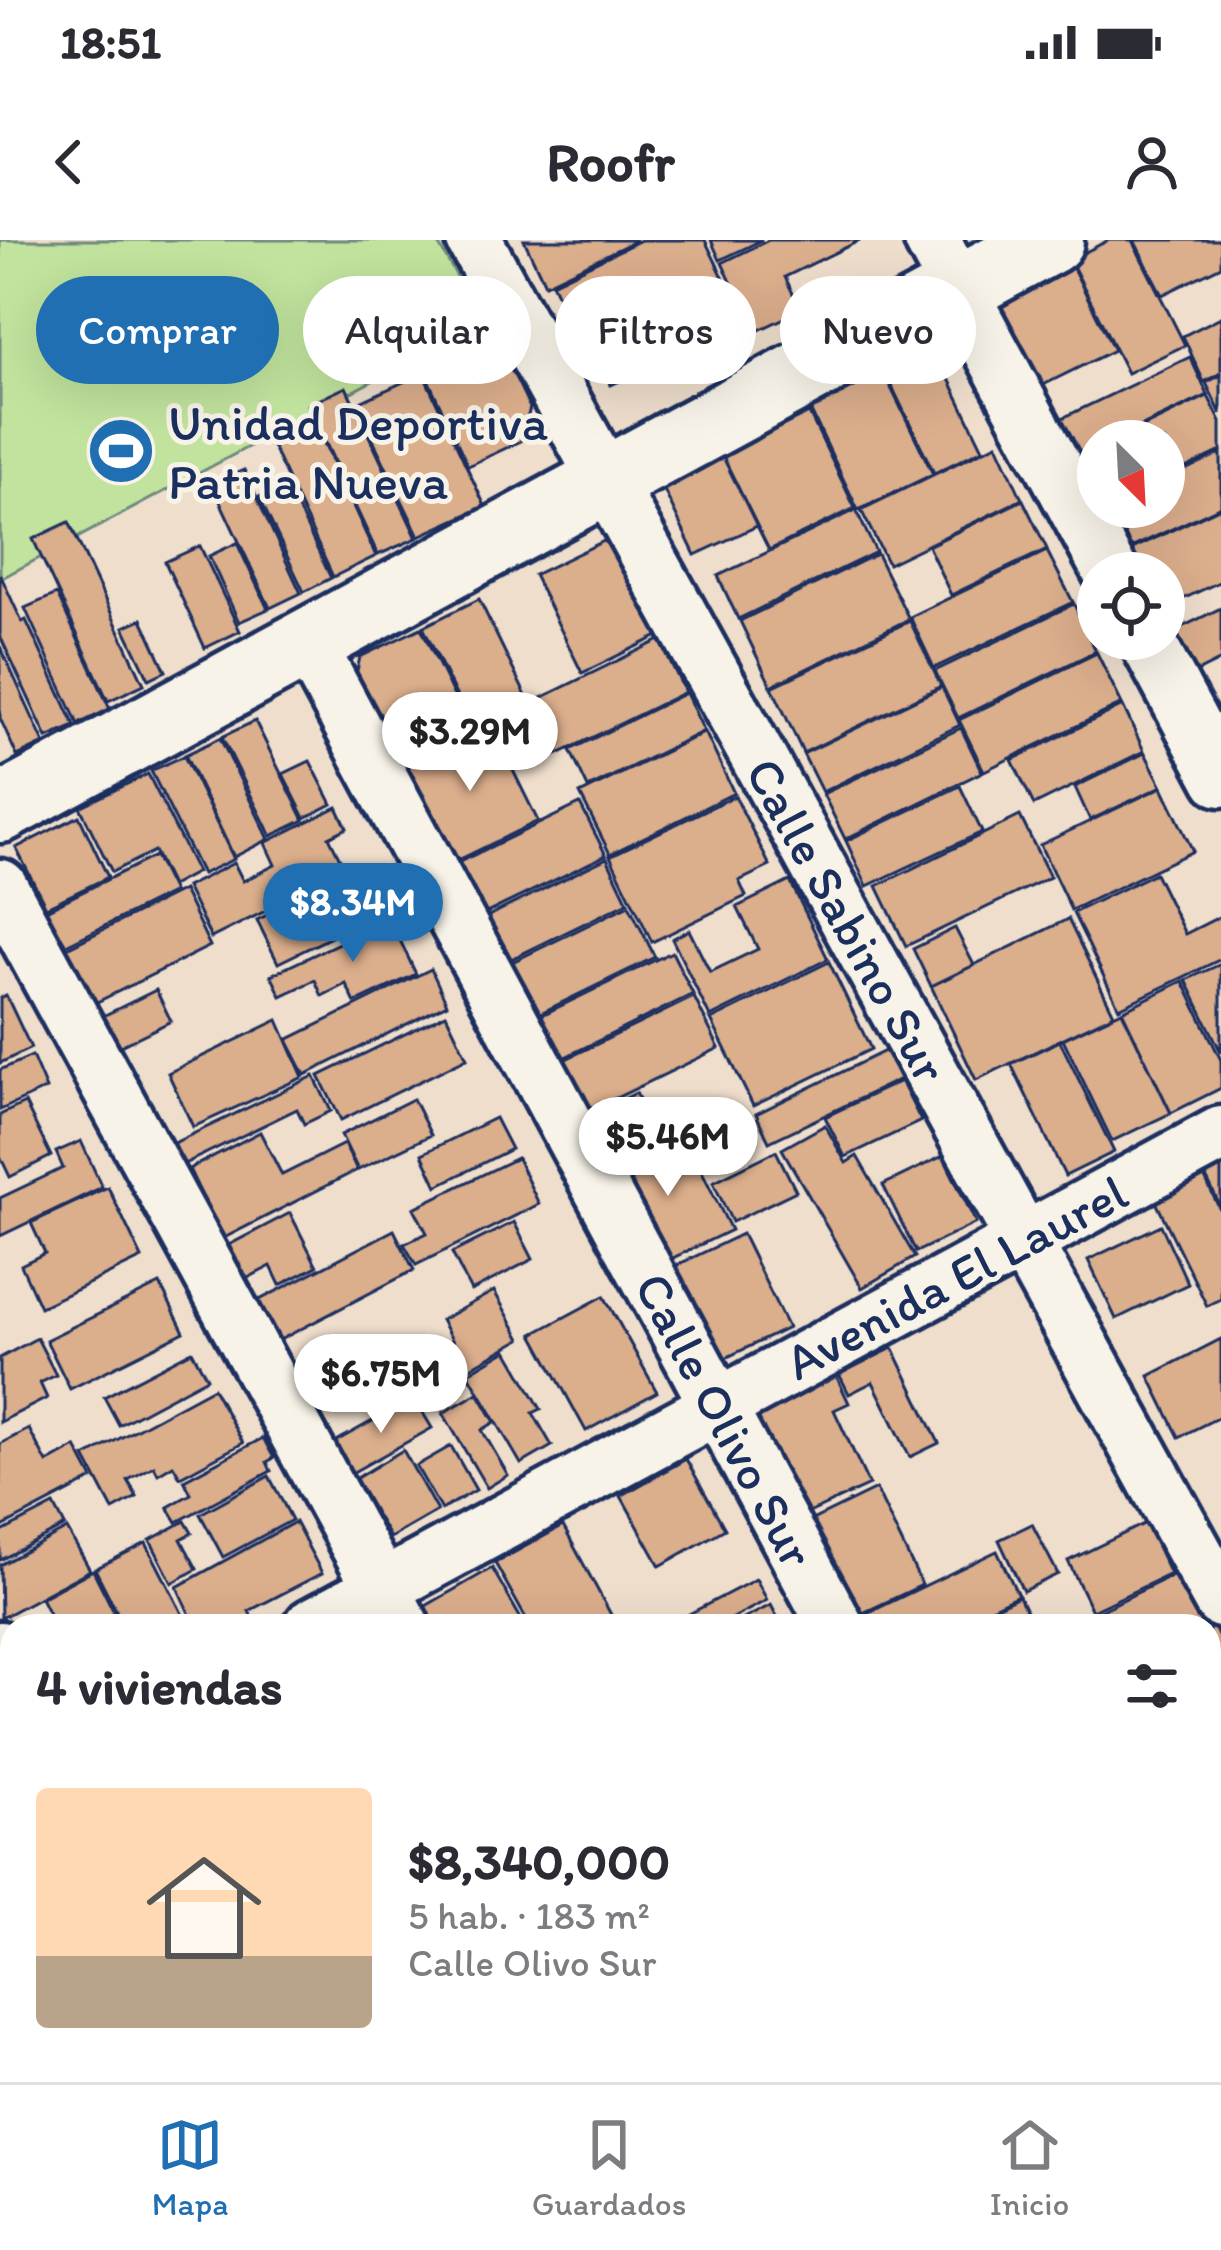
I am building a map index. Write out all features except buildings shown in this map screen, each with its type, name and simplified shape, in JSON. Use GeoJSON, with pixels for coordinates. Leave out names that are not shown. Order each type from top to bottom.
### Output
{"type":"FeatureCollection","features":[{"type":"Feature","properties":{"kind":"street","name":"Calle Sabino Sur"},"geometry":{"type":"LineString","coordinates":[[474,240],[1221,1600]]}},
{"type":"Feature","properties":{"kind":"street"},"geometry":{"type":"LineString","coordinates":[[0,809],[606,481],[946,265],[1050,240]]}},
{"type":"Feature","properties":{"kind":"street"},"geometry":{"type":"LineString","coordinates":[[946,265],[1100,552]]}},
{"type":"Feature","properties":{"kind":"street","name":"Calle Olivo Sur"},"geometry":{"type":"LineString","coordinates":[[307,643],[830,1614]]}},
{"type":"Feature","properties":{"kind":"street"},"geometry":{"type":"LineString","coordinates":[[1157,660],[1221,778]]}},
{"type":"Feature","properties":{"kind":"street"},"geometry":{"type":"LineString","coordinates":[[0,887],[392,1607]]}},
{"type":"Feature","properties":{"kind":"street","name":"Avenida El Laurel"},"geometry":{"type":"LineString","coordinates":[[363,1614],[392,1607],[718,1406],[1221,1134]]}},
{"type":"Feature","properties":{"kind":"green space"},"geometry":{"type":"Polygon","coordinates":[[[0,240],[436,240],[457,276],[303,276],[303,384],[366,384],[0,579],[0,240]]]}},
{"type":"Feature","properties":{"kind":"place","name":"Unidad Deportiva Patria Nueva"},"geometry":{"type":"Point","coordinates":[121,451]}}]}
